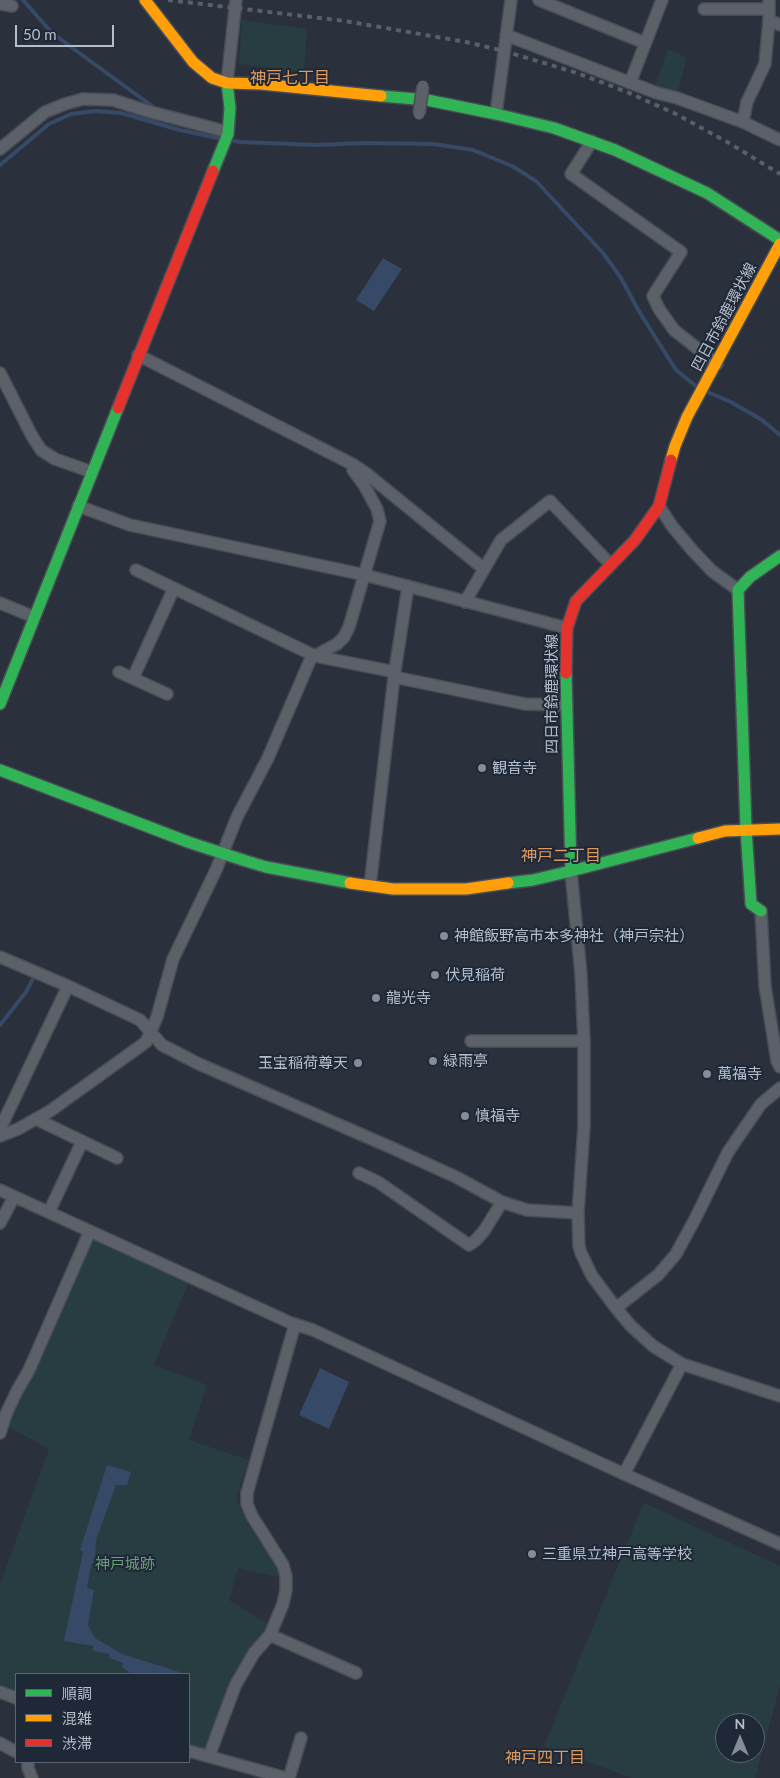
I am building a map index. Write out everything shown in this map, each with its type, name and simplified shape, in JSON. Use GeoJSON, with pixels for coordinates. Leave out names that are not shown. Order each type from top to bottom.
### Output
{"type":"FeatureCollection","features":[{"type":"Feature","properties":{"kind":"street"},"geometry":{"type":"LineString","coordinates":[[145,0],[194,62],[212,78],[227,83],[261,84],[427,100],[554,128],[592,141],[658,169],[707,193],[780,240]]}},
{"type":"Feature","properties":{"kind":"street"},"geometry":{"type":"LineString","coordinates":[[0,704],[228,133],[230,108],[227,83],[236,0]]}},
{"type":"Feature","properties":{"kind":"street"},"geometry":{"type":"LineString","coordinates":[[496,114],[511,0]]}},
{"type":"Feature","properties":{"kind":"street"},"geometry":{"type":"LineString","coordinates":[[539,0],[645,43]]}},
{"type":"Feature","properties":{"kind":"street"},"geometry":{"type":"LineString","coordinates":[[630,83],[662,0]]}},
{"type":"Feature","properties":{"kind":"street"},"geometry":{"type":"LineString","coordinates":[[0,4],[12,6]]}},
{"type":"Feature","properties":{"kind":"street"},"geometry":{"type":"LineString","coordinates":[[704,9],[769,10]]}},
{"type":"Feature","properties":{"kind":"street"},"geometry":{"type":"LineString","coordinates":[[769,10],[780,25]]}},
{"type":"Feature","properties":{"kind":"street"},"geometry":{"type":"LineString","coordinates":[[743,122],[747,102],[765,64],[769,10]]}},
{"type":"Feature","properties":{"kind":"street"},"geometry":{"type":"LineString","coordinates":[[506,35],[657,93],[677,98],[743,122],[780,140]]}},
{"type":"Feature","properties":{"kind":"street"},"geometry":{"type":"LineString","coordinates":[[419,114],[423,86]]}},
{"type":"Feature","properties":{"kind":"street"},"geometry":{"type":"LineString","coordinates":[[0,149],[45,112],[83,99],[113,100],[228,133]]}},
{"type":"Feature","properties":{"kind":"street"},"geometry":{"type":"LineString","coordinates":[[592,141],[571,174],[681,252],[653,296],[659,309],[674,330],[714,369]]}},
{"type":"Feature","properties":{"kind":"street","name":"四日市鈴鹿環状線"},"geometry":{"type":"LineString","coordinates":[[571,871],[566,628],[576,601],[634,540],[659,506],[666,474],[687,417],[780,244]]}},
{"type":"Feature","properties":{"kind":"street"},"geometry":{"type":"LineString","coordinates":[[138,355],[354,465],[484,569]]}},
{"type":"Feature","properties":{"kind":"street"},"geometry":{"type":"LineString","coordinates":[[0,374],[41,450],[47,456],[92,472]]}},
{"type":"Feature","properties":{"kind":"street"},"geometry":{"type":"LineString","coordinates":[[0,1136],[18,1129],[50,1111],[146,1042],[158,1017],[172,959],[223,853],[237,817],[268,758],[311,658],[337,644],[344,637],[349,627],[380,522],[377,508],[353,470],[354,465]]}},
{"type":"Feature","properties":{"kind":"street"},"geometry":{"type":"LineString","coordinates":[[465,602],[501,540],[550,501],[610,564]]}},
{"type":"Feature","properties":{"kind":"street"},"geometry":{"type":"LineString","coordinates":[[78,506],[130,525],[408,586],[566,628]]}},
{"type":"Feature","properties":{"kind":"street"},"geometry":{"type":"LineString","coordinates":[[659,506],[672,526],[692,550],[712,571],[738,590]]}},
{"type":"Feature","properties":{"kind":"street"},"geometry":{"type":"LineString","coordinates":[[780,556],[750,577],[738,590],[746,830],[751,904],[761,911],[765,986],[774,1008],[777,1061],[780,1067]]}},
{"type":"Feature","properties":{"kind":"street"},"geometry":{"type":"LineString","coordinates":[[136,570],[314,656],[525,704],[567,705]]}},
{"type":"Feature","properties":{"kind":"street"},"geometry":{"type":"LineString","coordinates":[[370,886],[394,674],[408,586]]}},
{"type":"Feature","properties":{"kind":"street"},"geometry":{"type":"LineString","coordinates":[[133,678],[174,588]]}},
{"type":"Feature","properties":{"kind":"street"},"geometry":{"type":"LineString","coordinates":[[0,603],[34,617]]}},
{"type":"Feature","properties":{"kind":"street"},"geometry":{"type":"LineString","coordinates":[[119,672],[167,694]]}},
{"type":"Feature","properties":{"kind":"street"},"geometry":{"type":"LineString","coordinates":[[0,770],[188,842],[266,867],[393,889],[466,888],[525,881],[725,831],[780,829]]}},
{"type":"Feature","properties":{"kind":"street"},"geometry":{"type":"LineString","coordinates":[[571,871],[581,976],[584,1041],[584,1126],[578,1214],[579,1246],[581,1252],[592,1276],[616,1308],[630,1325],[653,1346],[682,1364],[780,1396]]}},
{"type":"Feature","properties":{"kind":"street"},"geometry":{"type":"LineString","coordinates":[[0,957],[140,1020],[162,1045],[199,1064],[390,1147],[502,1202],[528,1210],[578,1214]]}},
{"type":"Feature","properties":{"kind":"street"},"geometry":{"type":"LineString","coordinates":[[0,1129],[68,986]]}},
{"type":"Feature","properties":{"kind":"street"},"geometry":{"type":"LineString","coordinates":[[471,1041],[584,1041]]}},
{"type":"Feature","properties":{"kind":"street"},"geometry":{"type":"LineString","coordinates":[[616,1308],[658,1275],[676,1254],[728,1152],[761,1104],[780,1088]]}},
{"type":"Feature","properties":{"kind":"street"},"geometry":{"type":"LineString","coordinates":[[36,1119],[117,1158]]}},
{"type":"Feature","properties":{"kind":"street"},"geometry":{"type":"LineString","coordinates":[[50,1212],[82,1142]]}},
{"type":"Feature","properties":{"kind":"street"},"geometry":{"type":"LineString","coordinates":[[359,1173],[378,1182],[469,1245],[484,1232],[502,1202]]}},
{"type":"Feature","properties":{"kind":"street"},"geometry":{"type":"LineString","coordinates":[[0,1190],[295,1324],[313,1330],[780,1544]]}},
{"type":"Feature","properties":{"kind":"street"},"geometry":{"type":"LineString","coordinates":[[0,1223],[14,1196]]}},
{"type":"Feature","properties":{"kind":"street"},"geometry":{"type":"LineString","coordinates":[[0,1433],[6,1414],[29,1370],[90,1231]]}},
{"type":"Feature","properties":{"kind":"street"},"geometry":{"type":"LineString","coordinates":[[209,1756],[235,1686],[254,1652],[270,1635],[283,1604],[286,1590],[286,1576],[283,1564],[252,1516],[247,1504],[247,1493],[295,1324]]}},
{"type":"Feature","properties":{"kind":"street"},"geometry":{"type":"LineString","coordinates":[[624,1474],[682,1364]]}},
{"type":"Feature","properties":{"kind":"street"},"geometry":{"type":"LineString","coordinates":[[270,1635],[356,1673]]}},
{"type":"Feature","properties":{"kind":"street"},"geometry":{"type":"LineString","coordinates":[[0,1692],[15,1698]]}},
{"type":"Feature","properties":{"kind":"street"},"geometry":{"type":"LineString","coordinates":[[190,1751],[287,1778],[301,1738]]}},
{"type":"Feature","properties":{"kind":"street"},"geometry":{"type":"LineString","coordinates":[[0,1743],[15,1751]]}},
{"type":"Feature","properties":{"kind":"green space"},"geometry":{"type":"Polygon","coordinates":[[[242,20],[307,29],[304,72],[239,64],[242,20]]]}},
{"type":"Feature","properties":{"kind":"green space"},"geometry":{"type":"Polygon","coordinates":[[[668,49],[687,58],[677,94],[654,89],[668,49]]]}},
{"type":"Feature","properties":{"kind":"green space","name":"神戸城跡"},"geometry":{"type":"Polygon","coordinates":[[[97,1239],[189,1281],[154,1365],[207,1385],[189,1440],[248,1460],[236,1499],[250,1527],[275,1564],[279,1577],[238,1568],[229,1600],[269,1625],[262,1640],[241,1662],[207,1747],[201,1751],[190,1748],[190,1673],[15,1673],[15,1694],[0,1688],[0,1584],[49,1449],[6,1425],[88,1243],[97,1239]]]}},
{"type":"Feature","properties":{"kind":"green space"},"geometry":{"type":"Polygon","coordinates":[[[644,1503],[780,1566],[780,1686],[765,1741],[765,1713],[715,1713],[715,1763],[759,1763],[755,1778],[632,1778],[544,1746],[644,1503]]]}},
{"type":"Feature","properties":{"kind":"water"},"geometry":{"type":"Polygon","coordinates":[[[383,258],[402,269],[374,311],[356,300],[383,258]]]}},
{"type":"Feature","properties":{"kind":"water"},"geometry":{"type":"Polygon","coordinates":[[[320,1368],[349,1382],[329,1429],[299,1415],[320,1368]]]}},
{"type":"Feature","properties":{"kind":"water"},"geometry":{"type":"Polygon","coordinates":[[[107,1465],[131,1472],[127,1485],[116,1485],[96,1540],[95,1559],[91,1566],[87,1588],[94,1590],[88,1625],[95,1638],[122,1654],[183,1673],[130,1673],[122,1667],[123,1663],[109,1658],[109,1654],[93,1651],[93,1646],[64,1641],[83,1552],[80,1550],[107,1465]]]}},
{"type":"Feature","properties":{"kind":"waterway"},"geometry":{"type":"LineString","coordinates":[[23,0],[52,33],[156,109]]}},
{"type":"Feature","properties":{"kind":"waterway"},"geometry":{"type":"LineString","coordinates":[[0,165],[49,124],[71,114],[95,111],[121,113],[180,130],[222,139]]}},
{"type":"Feature","properties":{"kind":"waterway"},"geometry":{"type":"LineString","coordinates":[[229,140],[315,145],[365,143],[434,144],[473,150],[512,166],[536,181],[603,253],[621,278],[640,313],[676,370],[697,387]]}},
{"type":"Feature","properties":{"kind":"waterway"},"geometry":{"type":"LineString","coordinates":[[705,391],[731,402],[762,420],[780,435]]}},
{"type":"Feature","properties":{"kind":"waterway"},"geometry":{"type":"LineString","coordinates":[[0,1025],[26,992],[34,977]]}},
{"type":"Feature","properties":{"kind":"railway"},"geometry":{"type":"LineString","coordinates":[[168,0],[345,21],[466,42],[504,51],[577,73],[627,92],[676,114],[780,174]]}},
{"type":"Feature","properties":{"kind":"traffic: fast"},"geometry":{"type":"LineString","coordinates":[[213,171],[228,134],[230,108],[227,83]]}},
{"type":"Feature","properties":{"kind":"traffic: fast"},"geometry":{"type":"LineString","coordinates":[[381,96],[427,100],[496,114],[554,128],[615,150],[707,193],[780,240]]}},
{"type":"Feature","properties":{"kind":"traffic: fast"},"geometry":{"type":"LineString","coordinates":[[0,704],[118,408]]}},
{"type":"Feature","properties":{"kind":"traffic: fast"},"geometry":{"type":"LineString","coordinates":[[761,911],[751,904],[746,829],[738,590],[750,577],[780,556]]}},
{"type":"Feature","properties":{"kind":"traffic: fast"},"geometry":{"type":"LineString","coordinates":[[566,673],[571,871],[698,838]]}},
{"type":"Feature","properties":{"kind":"traffic: fast"},"geometry":{"type":"LineString","coordinates":[[0,770],[188,842],[246,861],[266,867],[350,883]]}},
{"type":"Feature","properties":{"kind":"traffic: fast"},"geometry":{"type":"LineString","coordinates":[[508,883],[533,880],[571,871]]}},
{"type":"Feature","properties":{"kind":"traffic: slow"},"geometry":{"type":"LineString","coordinates":[[145,0],[193,62],[212,78],[227,83],[261,84],[381,96]]}},
{"type":"Feature","properties":{"kind":"traffic: slow"},"geometry":{"type":"LineString","coordinates":[[671,460],[687,417],[780,244]]}},
{"type":"Feature","properties":{"kind":"traffic: slow"},"geometry":{"type":"LineString","coordinates":[[698,838],[725,831],[780,829]]}},
{"type":"Feature","properties":{"kind":"traffic: slow"},"geometry":{"type":"LineString","coordinates":[[350,883],[393,889],[466,889],[508,883]]}},
{"type":"Feature","properties":{"kind":"traffic: jam"},"geometry":{"type":"LineString","coordinates":[[118,408],[213,171]]}},
{"type":"Feature","properties":{"kind":"traffic: jam"},"geometry":{"type":"LineString","coordinates":[[566,673],[567,628],[576,601],[635,540],[659,506],[671,460]]}},
{"type":"Feature","properties":{"kind":"place","name":"観音寺"},"geometry":{"type":"Point","coordinates":[482,768]}},
{"type":"Feature","properties":{"kind":"place","name":"神館飯野高市本多神社（神戸宗社）"},"geometry":{"type":"Point","coordinates":[444,936]}},
{"type":"Feature","properties":{"kind":"place","name":"伏見稲荷"},"geometry":{"type":"Point","coordinates":[435,975]}},
{"type":"Feature","properties":{"kind":"place","name":"龍光寺"},"geometry":{"type":"Point","coordinates":[376,998]}},
{"type":"Feature","properties":{"kind":"place","name":"緑雨亭"},"geometry":{"type":"Point","coordinates":[433,1061]}},
{"type":"Feature","properties":{"kind":"place","name":"玉宝稲荷尊天"},"geometry":{"type":"Point","coordinates":[358,1063]}},
{"type":"Feature","properties":{"kind":"place","name":"萬福寺"},"geometry":{"type":"Point","coordinates":[707,1074]}},
{"type":"Feature","properties":{"kind":"place","name":"慎福寺"},"geometry":{"type":"Point","coordinates":[465,1116]}},
{"type":"Feature","properties":{"kind":"place","name":"三重県立神戸高等学校"},"geometry":{"type":"Point","coordinates":[532,1554]}},
{"type":"Feature","properties":{"kind":"district","name":"神戸七丁目"},"geometry":{"type":"Point","coordinates":[290,78]}},
{"type":"Feature","properties":{"kind":"district","name":"神戸二丁目"},"geometry":{"type":"Point","coordinates":[561,856]}},
{"type":"Feature","properties":{"kind":"district","name":"神戸四丁目"},"geometry":{"type":"Point","coordinates":[545,1758]}}]}
